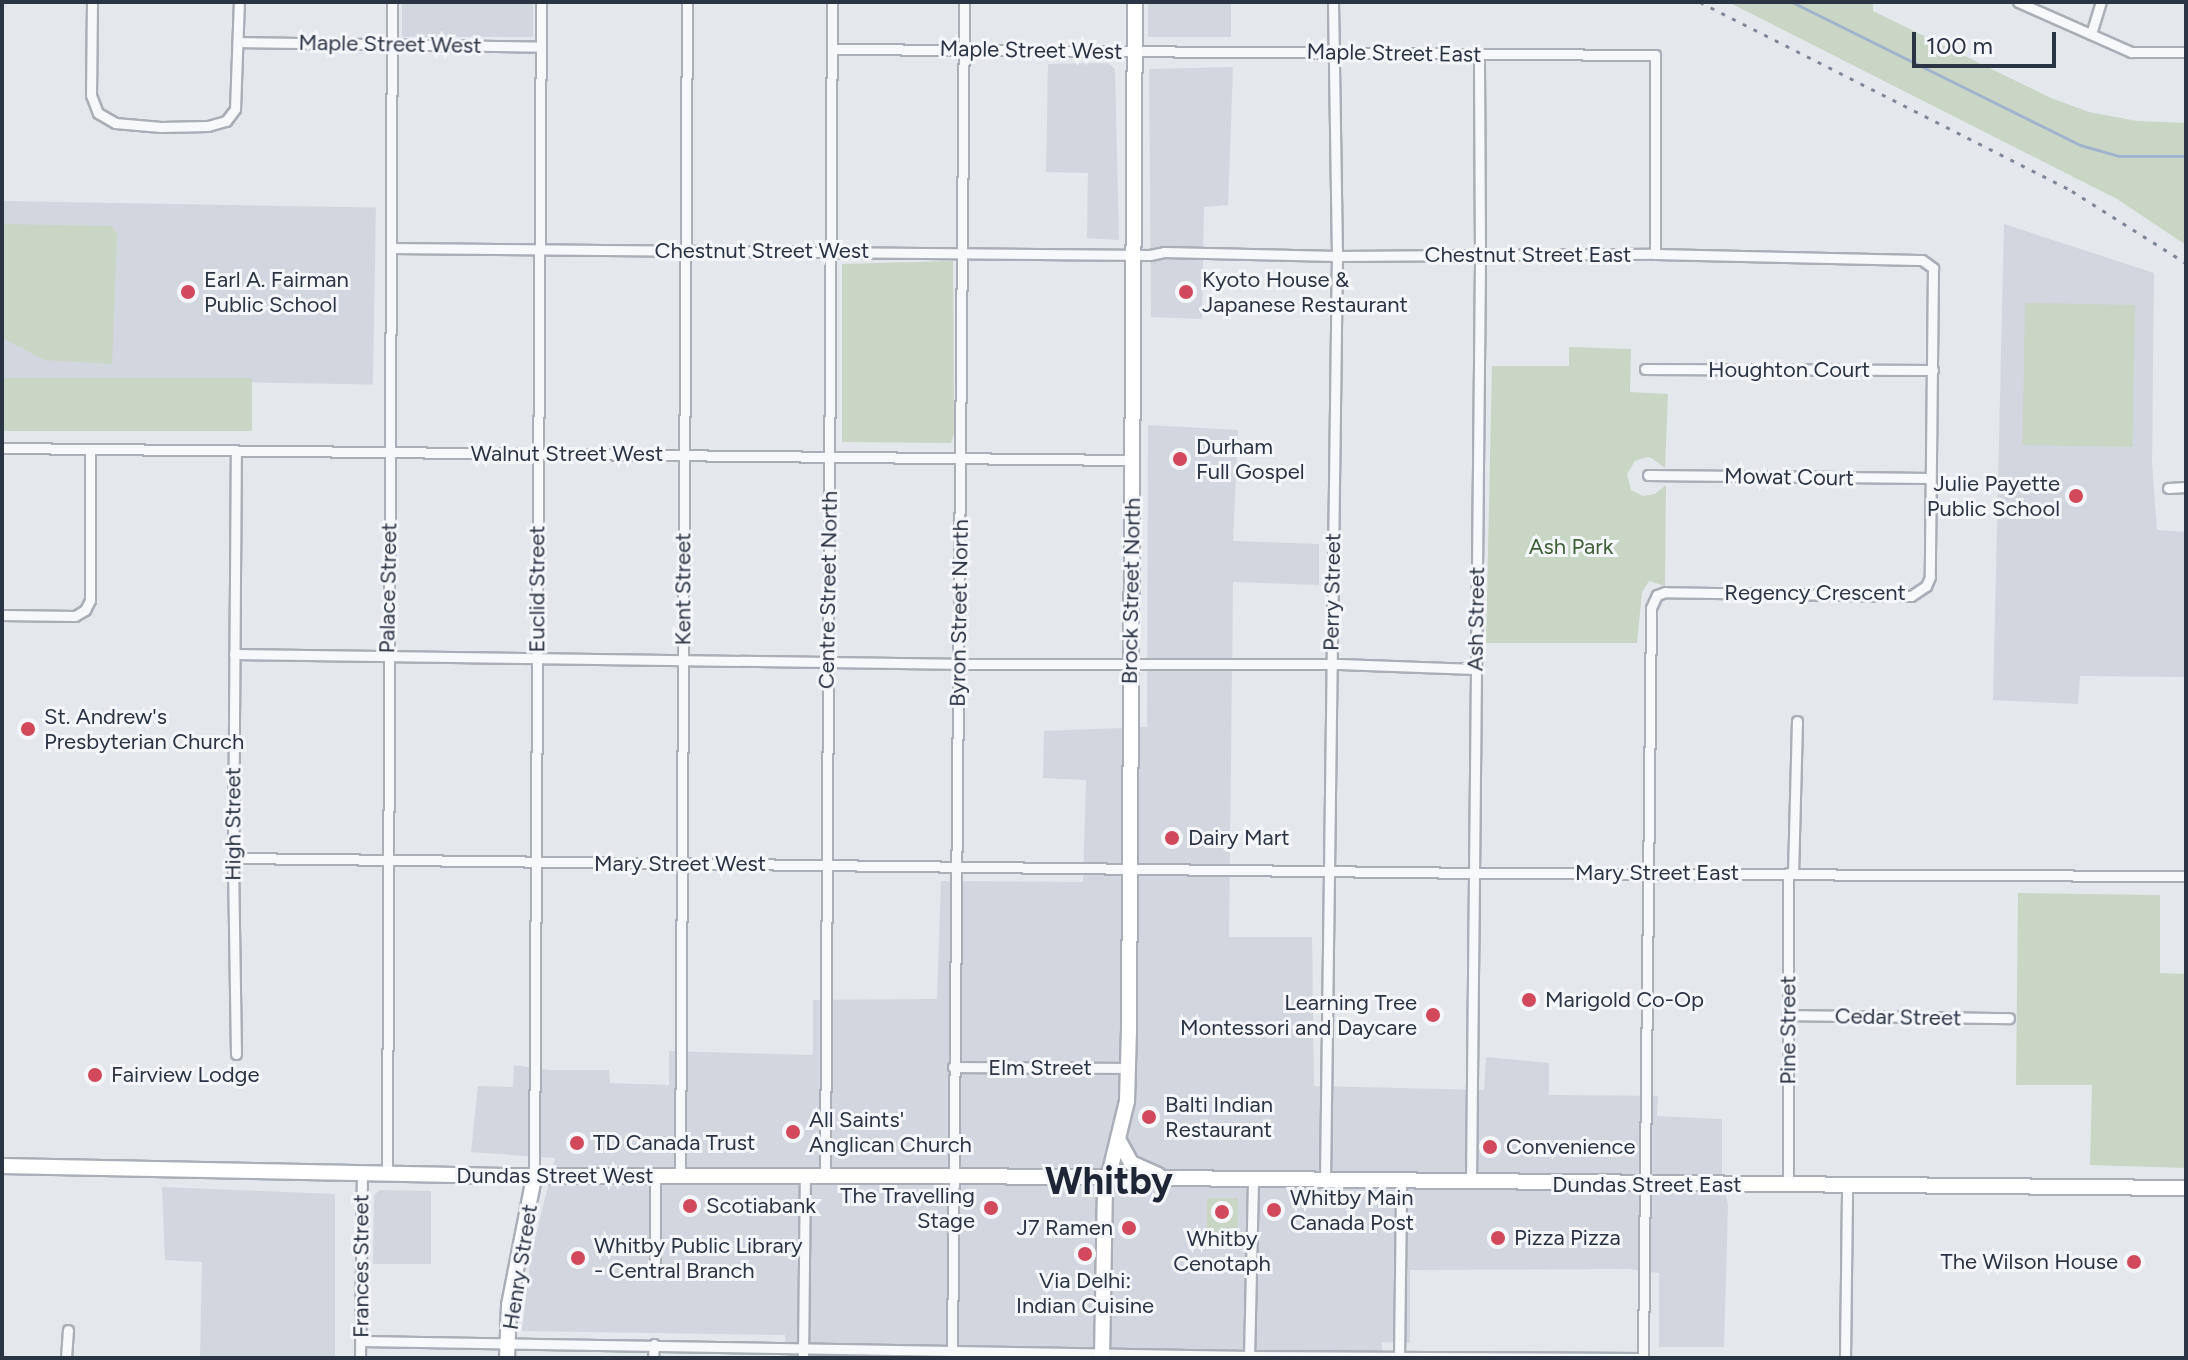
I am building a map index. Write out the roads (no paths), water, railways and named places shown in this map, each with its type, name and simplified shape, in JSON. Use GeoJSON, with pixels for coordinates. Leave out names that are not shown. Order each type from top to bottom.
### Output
{"type":"FeatureCollection","features":[{"type":"Feature","properties":{"kind":"main road","name":"Brock Street North"},"geometry":{"type":"LineString","coordinates":[[1102,1355],[1107,1178],[1127,1101],[1135,2]]}},
{"type":"Feature","properties":{"kind":"main road"},"geometry":{"type":"LineString","coordinates":[[1119,1141],[1131,1163],[1170,1179]]}},
{"type":"Feature","properties":{"kind":"main road","name":"Dundas Street West"},"geometry":{"type":"LineString","coordinates":[[2,1166],[534,1177],[1107,1178]]}},
{"type":"Feature","properties":{"kind":"main road","name":"Henry Street"},"geometry":{"type":"LineString","coordinates":[[507,1351],[509,1305],[534,1177]]}},
{"type":"Feature","properties":{"kind":"main road","name":"Dundas Street East"},"geometry":{"type":"LineString","coordinates":[[1107,1178],[2186,1188]]}},
{"type":"Feature","properties":{"kind":"street"},"geometry":{"type":"LineString","coordinates":[[92,2],[91,95],[98,113],[115,123],[161,127],[208,126],[226,121],[235,109],[239,2]]}},
{"type":"Feature","properties":{"kind":"street","name":"Palace Street"},"geometry":{"type":"LineString","coordinates":[[387,1174],[392,2]]}},
{"type":"Feature","properties":{"kind":"street","name":"Euclid Street"},"geometry":{"type":"LineString","coordinates":[[534,1177],[541,2]]}},
{"type":"Feature","properties":{"kind":"street","name":"Kent Street"},"geometry":{"type":"LineString","coordinates":[[680,1176],[687,2]]}},
{"type":"Feature","properties":{"kind":"street","name":"Centre Street North"},"geometry":{"type":"LineString","coordinates":[[825,1177],[832,2]]}},
{"type":"Feature","properties":{"kind":"street","name":"Byron Street North"},"geometry":{"type":"LineString","coordinates":[[952,1354],[964,2]]}},
{"type":"Feature","properties":{"kind":"street","name":"Perry Street"},"geometry":{"type":"LineString","coordinates":[[1325,1181],[1332,871],[1331,664],[1337,256],[1333,2]]}},
{"type":"Feature","properties":{"kind":"street"},"geometry":{"type":"LineString","coordinates":[[2018,2],[2131,52],[2186,52]]}},
{"type":"Feature","properties":{"kind":"street"},"geometry":{"type":"LineString","coordinates":[[2091,34],[2101,2]]}},
{"type":"Feature","properties":{"kind":"street","name":"Maple Street West"},"geometry":{"type":"LineString","coordinates":[[238,42],[541,47]]}},
{"type":"Feature","properties":{"kind":"street","name":"Maple Street West"},"geometry":{"type":"LineString","coordinates":[[832,49],[1134,51]]}},
{"type":"Feature","properties":{"kind":"street","name":"Maple Street East"},"geometry":{"type":"LineString","coordinates":[[1134,51],[1655,55],[1655,254]]}},
{"type":"Feature","properties":{"kind":"street","name":"Ash Street"},"geometry":{"type":"LineString","coordinates":[[1471,1183],[1480,254],[1479,54]]}},
{"type":"Feature","properties":{"kind":"street","name":"Chestnut Street West"},"geometry":{"type":"LineString","coordinates":[[391,248],[1134,254]]}},
{"type":"Feature","properties":{"kind":"street","name":"Chestnut Street East"},"geometry":{"type":"LineString","coordinates":[[1134,254],[1655,254],[1922,260]]}},
{"type":"Feature","properties":{"kind":"street","name":"Regency Crescent"},"geometry":{"type":"LineString","coordinates":[[1648,873],[1651,608],[1657,595],[1911,596],[1920,593],[1930,577],[1933,268],[1922,260]]}},
{"type":"Feature","properties":{"kind":"street","name":"Houghton Court"},"geometry":{"type":"LineString","coordinates":[[1645,369],[1933,370]]}},
{"type":"Feature","properties":{"kind":"street","name":"Walnut Street West"},"geometry":{"type":"LineString","coordinates":[[2,448],[1133,460]]}},
{"type":"Feature","properties":{"kind":"street"},"geometry":{"type":"LineString","coordinates":[[2,615],[75,616],[85,610],[90,600],[90,449]]}},
{"type":"Feature","properties":{"kind":"street","name":"High Street"},"geometry":{"type":"LineString","coordinates":[[236,451],[233,858],[236,1054]]}},
{"type":"Feature","properties":{"kind":"street","name":"Mowat Court"},"geometry":{"type":"LineString","coordinates":[[1648,475],[1930,478]]}},
{"type":"Feature","properties":{"kind":"street"},"geometry":{"type":"LineString","coordinates":[[2168,488],[2186,487]]}},
{"type":"Feature","properties":{"kind":"street"},"geometry":{"type":"LineString","coordinates":[[234,654],[1130,665],[1331,664],[1475,669]]}},
{"type":"Feature","properties":{"kind":"street","name":"Pine Street"},"geometry":{"type":"LineString","coordinates":[[1788,1186],[1787,1015],[1797,721]]}},
{"type":"Feature","properties":{"kind":"street","name":"Mary Street West"},"geometry":{"type":"LineString","coordinates":[[233,858],[1128,867]]}},
{"type":"Feature","properties":{"kind":"street","name":"Mary Street East"},"geometry":{"type":"LineString","coordinates":[[1128,867],[1474,873],[2186,876]]}},
{"type":"Feature","properties":{"kind":"street"},"geometry":{"type":"LineString","coordinates":[[361,1341],[507,1351],[654,1344],[803,1353],[1642,1358],[1648,873]]}},
{"type":"Feature","properties":{"kind":"street","name":"Cedar Street"},"geometry":{"type":"LineString","coordinates":[[1787,1015],[2009,1018]]}},
{"type":"Feature","properties":{"kind":"street","name":"Elm Street"},"geometry":{"type":"LineString","coordinates":[[953,1067],[1127,1068]]}},
{"type":"Feature","properties":{"kind":"street","name":"Frances Street"},"geometry":{"type":"LineString","coordinates":[[360,1358],[362,1173]]}},
{"type":"Feature","properties":{"kind":"street"},"geometry":{"type":"LineString","coordinates":[[655,1176],[655,1261]]}},
{"type":"Feature","properties":{"kind":"street"},"geometry":{"type":"LineString","coordinates":[[803,1353],[805,1177]]}},
{"type":"Feature","properties":{"kind":"street"},"geometry":{"type":"LineString","coordinates":[[1249,1357],[1253,1180]]}},
{"type":"Feature","properties":{"kind":"street"},"geometry":{"type":"LineString","coordinates":[[1399,1357],[1401,1182]]}},
{"type":"Feature","properties":{"kind":"street"},"geometry":{"type":"LineString","coordinates":[[1845,1358],[1847,1187]]}},
{"type":"Feature","properties":{"kind":"street"},"geometry":{"type":"LineString","coordinates":[[66,1358],[68,1330]]}},
{"type":"Feature","properties":{"kind":"street"},"geometry":{"type":"LineString","coordinates":[[653,1358],[654,1344]]}},
{"type":"Feature","properties":{"kind":"waterway"},"geometry":{"type":"LineString","coordinates":[[1792,2],[2080,145],[2119,156],[2186,156]]}},
{"type":"Feature","properties":{"kind":"railway"},"geometry":{"type":"LineString","coordinates":[[1700,2],[2072,191],[2186,263]]}},
{"type":"Feature","properties":{"kind":"place","name":"Earl A. Fairman Public School"},"geometry":{"type":"Point","coordinates":[188,292]}},
{"type":"Feature","properties":{"kind":"place","name":"Kyoto House & Japanese Restaurant"},"geometry":{"type":"Point","coordinates":[1186,292]}},
{"type":"Feature","properties":{"kind":"place","name":"Durham Full Gospel"},"geometry":{"type":"Point","coordinates":[1180,459]}},
{"type":"Feature","properties":{"kind":"place","name":"Julie Payette Public School"},"geometry":{"type":"Point","coordinates":[2076,496]}},
{"type":"Feature","properties":{"kind":"place","name":"St. Andrew's Presbyterian Church"},"geometry":{"type":"Point","coordinates":[28,729]}},
{"type":"Feature","properties":{"kind":"place","name":"Dairy Mart"},"geometry":{"type":"Point","coordinates":[1172,838]}},
{"type":"Feature","properties":{"kind":"place","name":"Marigold Co-Op"},"geometry":{"type":"Point","coordinates":[1529,1000]}},
{"type":"Feature","properties":{"kind":"place","name":"Learning Tree Montessori and Daycare"},"geometry":{"type":"Point","coordinates":[1433,1015]}},
{"type":"Feature","properties":{"kind":"place","name":"Fairview Lodge"},"geometry":{"type":"Point","coordinates":[95,1075]}},
{"type":"Feature","properties":{"kind":"place","name":"Balti Indian Restaurant"},"geometry":{"type":"Point","coordinates":[1149,1117]}},
{"type":"Feature","properties":{"kind":"place","name":"All Saints' Anglican Church"},"geometry":{"type":"Point","coordinates":[793,1132]}},
{"type":"Feature","properties":{"kind":"place","name":"TD Canada Trust"},"geometry":{"type":"Point","coordinates":[577,1143]}},
{"type":"Feature","properties":{"kind":"place","name":"Convenience"},"geometry":{"type":"Point","coordinates":[1490,1147]}},
{"type":"Feature","properties":{"kind":"place","name":"Scotiabank"},"geometry":{"type":"Point","coordinates":[690,1206]}},
{"type":"Feature","properties":{"kind":"place","name":"The Travelling Stage"},"geometry":{"type":"Point","coordinates":[991,1208]}},
{"type":"Feature","properties":{"kind":"place","name":"Whitby Main Canada Post"},"geometry":{"type":"Point","coordinates":[1274,1210]}},
{"type":"Feature","properties":{"kind":"place","name":"Whitby Cenotaph"},"geometry":{"type":"Point","coordinates":[1222,1212]}},
{"type":"Feature","properties":{"kind":"place","name":"J7 Ramen"},"geometry":{"type":"Point","coordinates":[1129,1228]}},
{"type":"Feature","properties":{"kind":"place","name":"Pizza Pizza"},"geometry":{"type":"Point","coordinates":[1498,1238]}},
{"type":"Feature","properties":{"kind":"place","name":"Via Delhi: Indian Cuisine"},"geometry":{"type":"Point","coordinates":[1085,1254]}},
{"type":"Feature","properties":{"kind":"place","name":"Whitby Public Library - Central Branch"},"geometry":{"type":"Point","coordinates":[578,1258]}},
{"type":"Feature","properties":{"kind":"place","name":"The Wilson House"},"geometry":{"type":"Point","coordinates":[2134,1262]}},
{"type":"Feature","properties":{"kind":"district","name":"Whitby"},"geometry":{"type":"Point","coordinates":[1109,1182]}},
{"type":"Feature","properties":{"kind":"park label","name":"Ash Park"},"geometry":{"type":"Point","coordinates":[1571,547]}}]}
